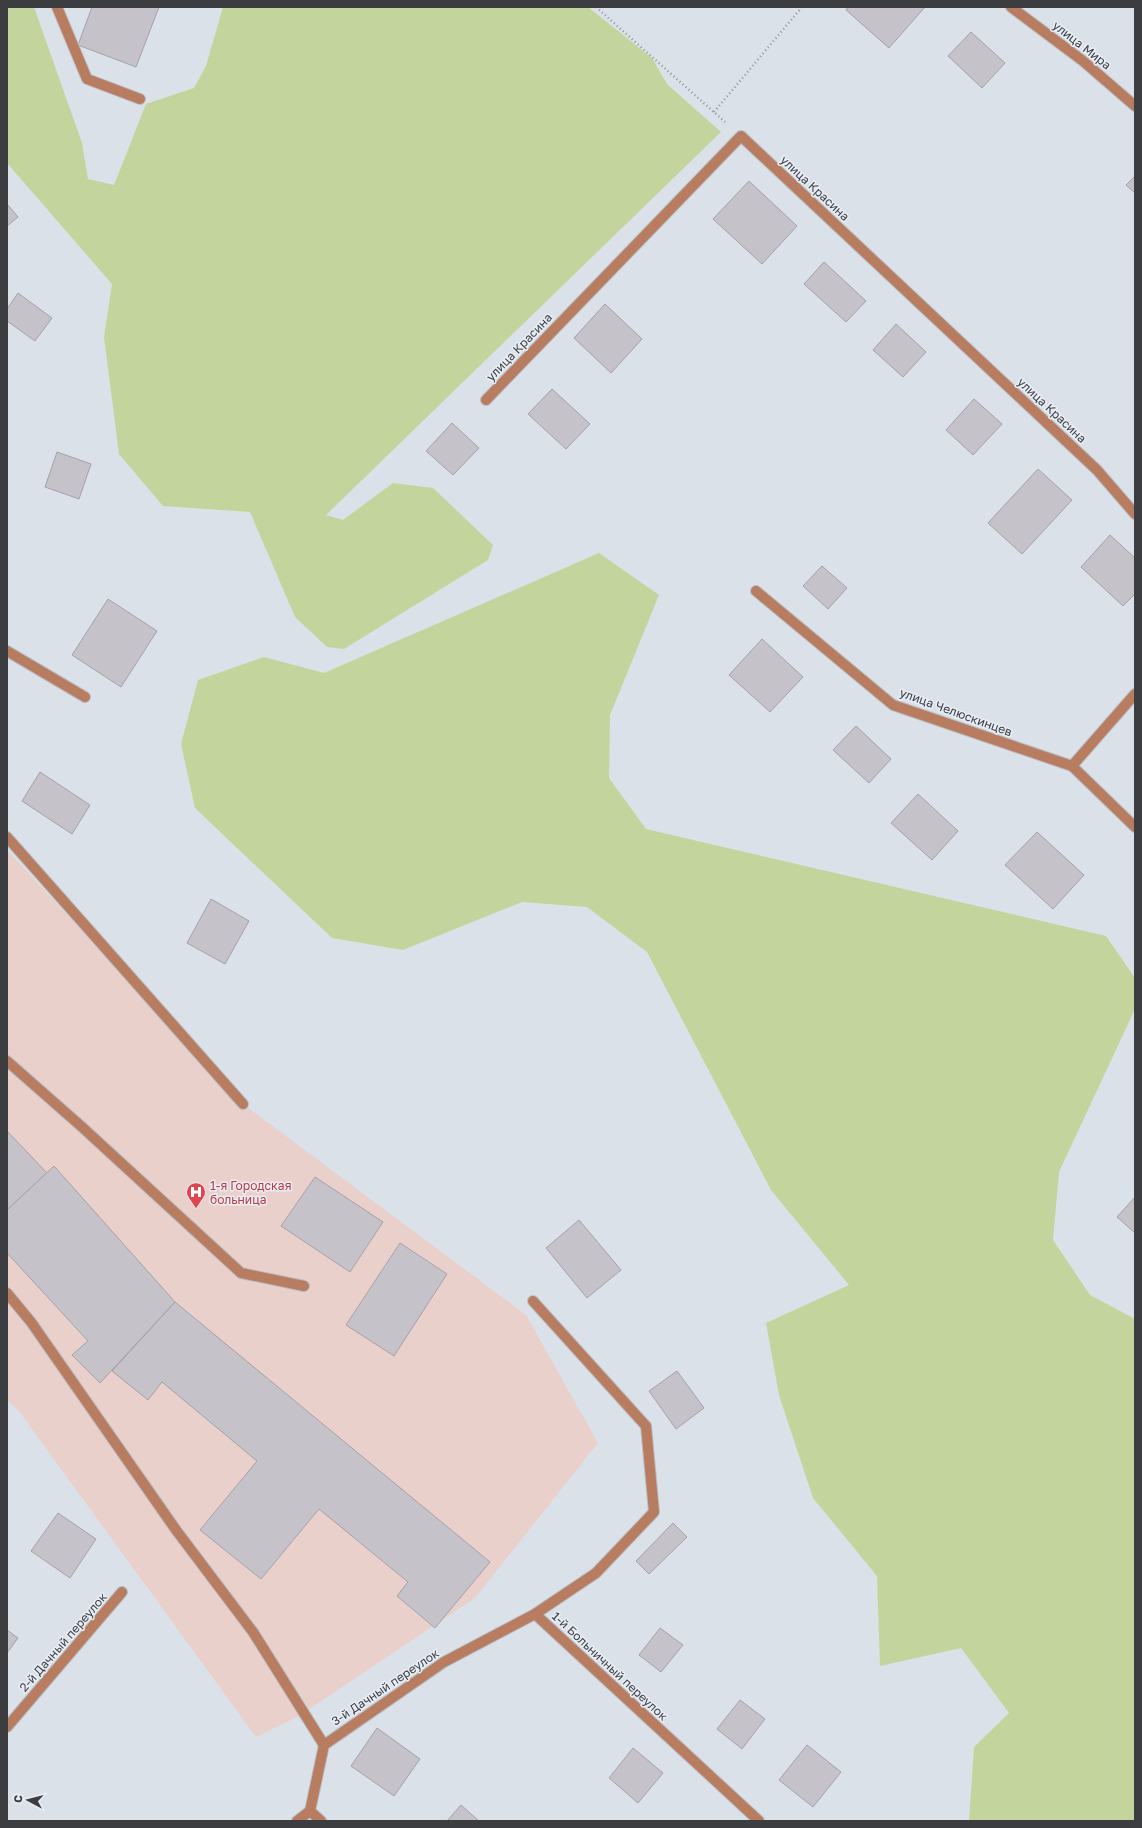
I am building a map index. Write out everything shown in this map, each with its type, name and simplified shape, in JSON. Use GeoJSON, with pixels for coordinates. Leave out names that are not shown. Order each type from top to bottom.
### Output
{"type":"FeatureCollection","features":[{"type":"Feature","properties":{"kind":"street"},"geometry":{"type":"LineString","coordinates":[[57,7],[87,79],[140,99]]}},
{"type":"Feature","properties":{"kind":"street","name":"улица Мира"},"geometry":{"type":"LineString","coordinates":[[1011,7],[1083,62],[1135,106]]}},
{"type":"Feature","properties":{"kind":"street","name":"улица Красина"},"geometry":{"type":"LineString","coordinates":[[486,400],[741,136],[1097,470],[1135,514]]}},
{"type":"Feature","properties":{"kind":"street","name":"улица Челюскинцев"},"geometry":{"type":"LineString","coordinates":[[756,591],[893,705],[1072,766],[1135,827]]}},
{"type":"Feature","properties":{"kind":"street"},"geometry":{"type":"LineString","coordinates":[[7,651],[85,697]]}},
{"type":"Feature","properties":{"kind":"street"},"geometry":{"type":"LineString","coordinates":[[1072,766],[1135,694]]}},
{"type":"Feature","properties":{"kind":"street"},"geometry":{"type":"LineString","coordinates":[[7,837],[243,1104]]}},
{"type":"Feature","properties":{"kind":"street"},"geometry":{"type":"LineString","coordinates":[[7,1061],[82,1127],[241,1273],[304,1286]]}},
{"type":"Feature","properties":{"kind":"street"},"geometry":{"type":"LineString","coordinates":[[7,1293],[31,1322],[176,1530],[253,1632],[324,1745],[310,1811],[298,1821]]}},
{"type":"Feature","properties":{"kind":"street","name":"1-й Больничный переулок"},"geometry":{"type":"LineString","coordinates":[[533,1301],[646,1426],[654,1512],[596,1573],[535,1614],[759,1821]]}},
{"type":"Feature","properties":{"kind":"street","name":"2-й Дачный переулок"},"geometry":{"type":"LineString","coordinates":[[7,1727],[122,1592]]}},
{"type":"Feature","properties":{"kind":"street","name":"3-й Дачный переулок"},"geometry":{"type":"LineString","coordinates":[[324,1745],[444,1662],[535,1614]]}},
{"type":"Feature","properties":{"kind":"street"},"geometry":{"type":"LineString","coordinates":[[310,1811],[320,1821]]}},
{"type":"Feature","properties":{"kind":"path"},"geometry":{"type":"LineString","coordinates":[[596,7],[741,136]]}},
{"type":"Feature","properties":{"kind":"path"},"geometry":{"type":"LineString","coordinates":[[714,112],[802,7]]}},
{"type":"Feature","properties":{"kind":"shaded area","name":"1-я Городская больница"},"geometry":{"type":"Polygon","coordinates":[[[7,850],[243,1104],[526,1315],[598,1443],[475,1598],[299,1716],[256,1737],[18,1410],[7,1401],[7,850]]]}},
{"type":"Feature","properties":{"kind":"green space"},"geometry":{"type":"Polygon","coordinates":[[[7,7],[34,7],[82,143],[88,179],[114,185],[146,104],[194,88],[206,66],[223,7],[588,7],[652,58],[667,84],[721,132],[326,515],[343,520],[393,483],[433,488],[493,545],[488,560],[344,649],[327,647],[295,617],[250,512],[163,506],[119,454],[104,337],[112,284],[7,163],[7,7]]]}},
{"type":"Feature","properties":{"kind":"green space"},"geometry":{"type":"Polygon","coordinates":[[[599,553],[659,595],[610,715],[609,778],[646,829],[1106,936],[1135,978],[1135,1009],[1059,1172],[1053,1240],[1090,1295],[1135,1319],[1135,1821],[969,1821],[974,1747],[1009,1713],[961,1648],[880,1666],[877,1576],[813,1498],[779,1395],[766,1323],[849,1285],[771,1190],[647,952],[587,907],[522,902],[403,950],[332,938],[195,808],[181,744],[198,680],[264,657],[324,673],[599,553]]]}},
{"type":"Feature","properties":{"kind":"building"},"geometry":{"type":"Polygon","coordinates":[[[92,7],[159,7],[136,67],[78,45],[92,7]]]}},
{"type":"Feature","properties":{"kind":"building"},"geometry":{"type":"Polygon","coordinates":[[[848,7],[925,7],[889,48],[846,10],[848,7]]]}},
{"type":"Feature","properties":{"kind":"building"},"geometry":{"type":"Polygon","coordinates":[[[971,32],[1005,63],[982,88],[948,56],[971,32]]]}},
{"type":"Feature","properties":{"kind":"building"},"geometry":{"type":"Polygon","coordinates":[[[1135,176],[1135,193],[1126,185],[1135,176]]]}},
{"type":"Feature","properties":{"kind":"building"},"geometry":{"type":"Polygon","coordinates":[[[749,181],[797,226],[762,264],[713,219],[749,181]]]}},
{"type":"Feature","properties":{"kind":"building"},"geometry":{"type":"Polygon","coordinates":[[[7,204],[18,217],[7,226],[7,204]]]}},
{"type":"Feature","properties":{"kind":"building"},"geometry":{"type":"Polygon","coordinates":[[[824,262],[866,301],[846,322],[804,284],[824,262]]]}},
{"type":"Feature","properties":{"kind":"building"},"geometry":{"type":"Polygon","coordinates":[[[18,293],[52,318],[35,341],[7,321],[7,309],[18,293]]]}},
{"type":"Feature","properties":{"kind":"building"},"geometry":{"type":"Polygon","coordinates":[[[605,304],[642,339],[611,373],[574,338],[605,304]]]}},
{"type":"Feature","properties":{"kind":"building"},"geometry":{"type":"Polygon","coordinates":[[[896,324],[926,352],[903,377],[873,350],[896,324]]]}},
{"type":"Feature","properties":{"kind":"building"},"geometry":{"type":"Polygon","coordinates":[[[552,389],[590,424],[566,449],[528,414],[552,389]]]}},
{"type":"Feature","properties":{"kind":"building"},"geometry":{"type":"Polygon","coordinates":[[[974,399],[1002,424],[973,455],[946,430],[974,399]]]}},
{"type":"Feature","properties":{"kind":"building"},"geometry":{"type":"Polygon","coordinates":[[[452,423],[479,448],[453,475],[426,451],[452,423]]]}},
{"type":"Feature","properties":{"kind":"building"},"geometry":{"type":"Polygon","coordinates":[[[57,452],[91,464],[79,499],[45,487],[57,452]]]}},
{"type":"Feature","properties":{"kind":"building"},"geometry":{"type":"Polygon","coordinates":[[[1038,469],[1072,500],[1022,554],[988,523],[1038,469]]]}},
{"type":"Feature","properties":{"kind":"building"},"geometry":{"type":"Polygon","coordinates":[[[1110,535],[1135,558],[1135,594],[1123,606],[1081,567],[1110,535]]]}},
{"type":"Feature","properties":{"kind":"building"},"geometry":{"type":"Polygon","coordinates":[[[822,566],[847,588],[828,609],[803,586],[822,566]]]}},
{"type":"Feature","properties":{"kind":"building"},"geometry":{"type":"Polygon","coordinates":[[[108,599],[157,631],[121,687],[72,655],[108,599]]]}},
{"type":"Feature","properties":{"kind":"building"},"geometry":{"type":"Polygon","coordinates":[[[762,639],[803,677],[770,712],[729,675],[762,639]]]}},
{"type":"Feature","properties":{"kind":"building"},"geometry":{"type":"Polygon","coordinates":[[[856,726],[891,759],[869,783],[833,750],[856,726]]]}},
{"type":"Feature","properties":{"kind":"building"},"geometry":{"type":"Polygon","coordinates":[[[40,772],[90,805],[72,834],[22,801],[40,772]]]}},
{"type":"Feature","properties":{"kind":"building"},"geometry":{"type":"Polygon","coordinates":[[[918,794],[958,831],[932,860],[891,823],[918,794]]]}},
{"type":"Feature","properties":{"kind":"building"},"geometry":{"type":"Polygon","coordinates":[[[1037,832],[1084,875],[1053,909],[1005,865],[1037,832]]]}},
{"type":"Feature","properties":{"kind":"building"},"geometry":{"type":"Polygon","coordinates":[[[211,899],[249,921],[225,964],[187,943],[211,899]]]}},
{"type":"Feature","properties":{"kind":"building"},"geometry":{"type":"Polygon","coordinates":[[[7,1131],[47,1173],[7,1210],[7,1131]]]}},
{"type":"Feature","properties":{"kind":"building"},"geometry":{"type":"Polygon","coordinates":[[[54,1166],[175,1302],[100,1383],[72,1355],[88,1341],[7,1253],[7,1210],[54,1166]]]}},
{"type":"Feature","properties":{"kind":"building"},"geometry":{"type":"Polygon","coordinates":[[[315,1177],[383,1222],[350,1272],[281,1226],[315,1177]]]}},
{"type":"Feature","properties":{"kind":"building"},"geometry":{"type":"Polygon","coordinates":[[[1135,1197],[1135,1233],[1117,1217],[1135,1197]]]}},
{"type":"Feature","properties":{"kind":"building"},"geometry":{"type":"Polygon","coordinates":[[[579,1220],[621,1270],[587,1298],[546,1248],[579,1220]]]}},
{"type":"Feature","properties":{"kind":"building"},"geometry":{"type":"Polygon","coordinates":[[[400,1243],[447,1274],[394,1356],[346,1325],[400,1243]]]}},
{"type":"Feature","properties":{"kind":"building"},"geometry":{"type":"Polygon","coordinates":[[[175,1302],[490,1562],[435,1628],[397,1596],[408,1582],[319,1509],[261,1579],[200,1530],[257,1461],[162,1382],[148,1400],[112,1371],[175,1302]]]}},
{"type":"Feature","properties":{"kind":"building"},"geometry":{"type":"Polygon","coordinates":[[[677,1371],[704,1408],[676,1429],[649,1391],[677,1371]]]}},
{"type":"Feature","properties":{"kind":"building"},"geometry":{"type":"Polygon","coordinates":[[[58,1513],[96,1539],[70,1578],[31,1551],[58,1513]]]}},
{"type":"Feature","properties":{"kind":"building"},"geometry":{"type":"Polygon","coordinates":[[[673,1523],[687,1537],[649,1574],[636,1561],[673,1523]]]}},
{"type":"Feature","properties":{"kind":"building"},"geometry":{"type":"Polygon","coordinates":[[[660,1628],[683,1645],[661,1672],[639,1655],[660,1628]]]}},
{"type":"Feature","properties":{"kind":"building"},"geometry":{"type":"Polygon","coordinates":[[[7,1630],[18,1638],[7,1653],[7,1630]]]}},
{"type":"Feature","properties":{"kind":"building"},"geometry":{"type":"Polygon","coordinates":[[[740,1700],[765,1719],[742,1749],[717,1729],[740,1700]]]}},
{"type":"Feature","properties":{"kind":"building"},"geometry":{"type":"Polygon","coordinates":[[[377,1728],[420,1759],[394,1796],[351,1766],[377,1728]]]}},
{"type":"Feature","properties":{"kind":"building"},"geometry":{"type":"Polygon","coordinates":[[[807,1745],[841,1772],[813,1807],[779,1780],[807,1745]]]}},
{"type":"Feature","properties":{"kind":"building"},"geometry":{"type":"Polygon","coordinates":[[[633,1748],[663,1773],[638,1803],[609,1778],[633,1748]]]}},
{"type":"Feature","properties":{"kind":"building"},"geometry":{"type":"Polygon","coordinates":[[[461,1805],[479,1821],[447,1821],[461,1805]]]}},
{"type":"Feature","properties":{"kind":"place","name":"1-я Городская больница"},"geometry":{"type":"Point","coordinates":[196,1209]}}]}
